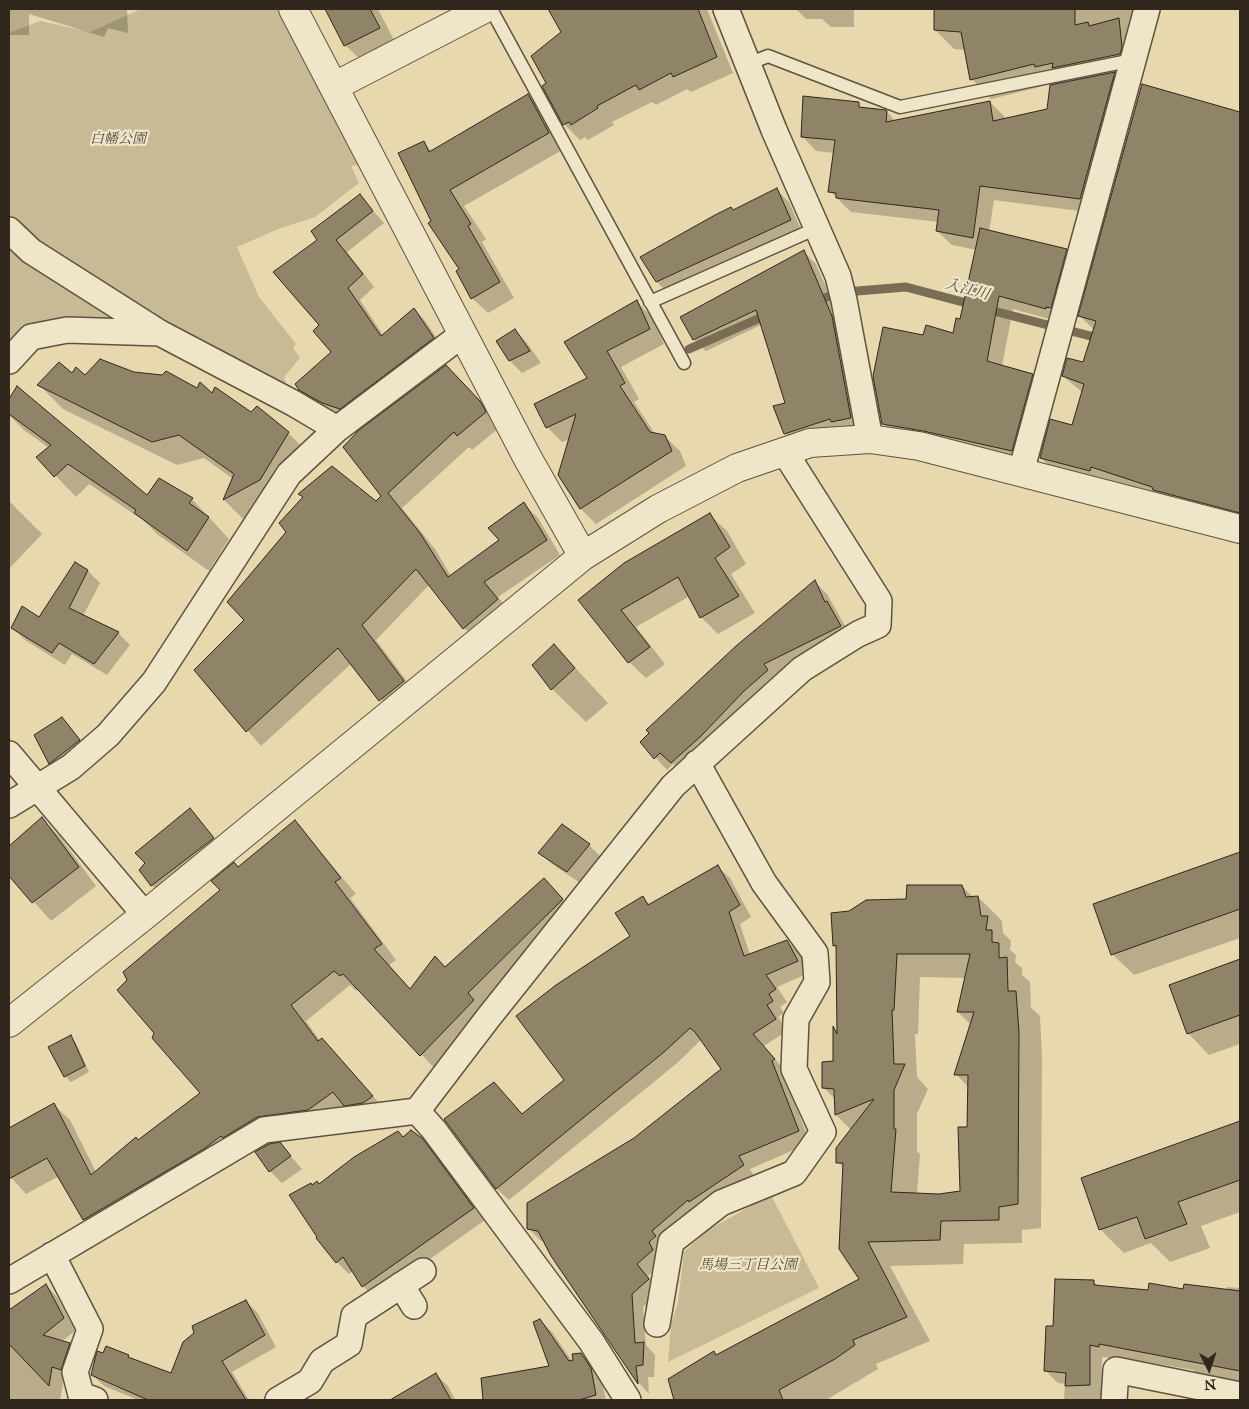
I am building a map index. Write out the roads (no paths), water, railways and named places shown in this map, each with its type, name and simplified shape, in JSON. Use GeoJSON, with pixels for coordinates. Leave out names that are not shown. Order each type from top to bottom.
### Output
{"type":"FeatureCollection","features":[{"type":"Feature","properties":{"kind":"street"},"geometry":{"type":"LineString","coordinates":[[294,9],[554,508],[583,556]]}},
{"type":"Feature","properties":{"kind":"street"},"geometry":{"type":"LineString","coordinates":[[335,86],[484,9]]}},
{"type":"Feature","properties":{"kind":"street"},"geometry":{"type":"LineString","coordinates":[[726,9],[838,276],[870,439]]}},
{"type":"Feature","properties":{"kind":"street"},"geometry":{"type":"LineString","coordinates":[[1021,472],[1146,9]]}},
{"type":"Feature","properties":{"kind":"street"},"geometry":{"type":"LineString","coordinates":[[9,230],[31,251],[160,332],[293,403],[337,429]]}},
{"type":"Feature","properties":{"kind":"street"},"geometry":{"type":"LineString","coordinates":[[9,361],[30,337],[68,330],[160,332]]}},
{"type":"Feature","properties":{"kind":"street"},"geometry":{"type":"LineString","coordinates":[[9,806],[71,767],[108,735],[154,682],[289,474],[337,429],[463,334]]}},
{"type":"Feature","properties":{"kind":"street"},"geometry":{"type":"LineString","coordinates":[[9,1023],[145,916],[583,556],[658,509],[737,468],[810,443],[870,439],[919,446],[1240,529]]}},
{"type":"Feature","properties":{"kind":"street"},"geometry":{"type":"LineString","coordinates":[[9,1281],[264,1130],[417,1111],[666,793],[802,669],[858,634],[878,625],[879,601],[784,451]]}},
{"type":"Feature","properties":{"kind":"street"},"geometry":{"type":"LineString","coordinates":[[9,754],[145,916]]}},
{"type":"Feature","properties":{"kind":"street"},"geometry":{"type":"LineString","coordinates":[[657,1324],[671,1242],[721,1203],[794,1172],[823,1132],[794,1069],[796,1019],[817,982],[815,952],[764,883],[697,763]]}},
{"type":"Feature","properties":{"kind":"street"},"geometry":{"type":"LineString","coordinates":[[417,1111],[434,1130],[591,1341],[628,1400]]}},
{"type":"Feature","properties":{"kind":"street"},"geometry":{"type":"LineString","coordinates":[[52,1255],[90,1329],[75,1372],[81,1395],[95,1400]]}},
{"type":"Feature","properties":{"kind":"street"},"geometry":{"type":"LineString","coordinates":[[278,1400],[310,1381],[322,1361],[349,1344],[354,1316],[407,1296],[423,1271]]}},
{"type":"Feature","properties":{"kind":"street"},"geometry":{"type":"LineString","coordinates":[[1114,1400],[1116,1370],[1240,1395]]}},
{"type":"Feature","properties":{"kind":"lane"},"geometry":{"type":"LineString","coordinates":[[491,9],[684,363]]}},
{"type":"Feature","properties":{"kind":"lane"},"geometry":{"type":"LineString","coordinates":[[748,64],[768,56],[900,107],[1133,60]]}},
{"type":"Feature","properties":{"kind":"lane"},"geometry":{"type":"LineString","coordinates":[[650,302],[817,228]]}},
{"type":"Feature","properties":{"kind":"waterway","name":"入江川"},"geometry":{"type":"LineString","coordinates":[[813,301],[845,292],[906,287],[974,305]]}},
{"type":"Feature","properties":{"kind":"waterway","name":"入江川"},"geometry":{"type":"LineString","coordinates":[[986,309],[1102,339]]}},
{"type":"Feature","properties":{"kind":"waterway","name":"入江川"},"geometry":{"type":"LineString","coordinates":[[689,349],[769,314]]}},
{"type":"Feature","properties":{"kind":"park label","name":"白幡公園"},"geometry":{"type":"Point","coordinates":[118,140]}},
{"type":"Feature","properties":{"kind":"park label","name":"馬場三丁目公園"},"geometry":{"type":"Point","coordinates":[748,1266]}}]}
